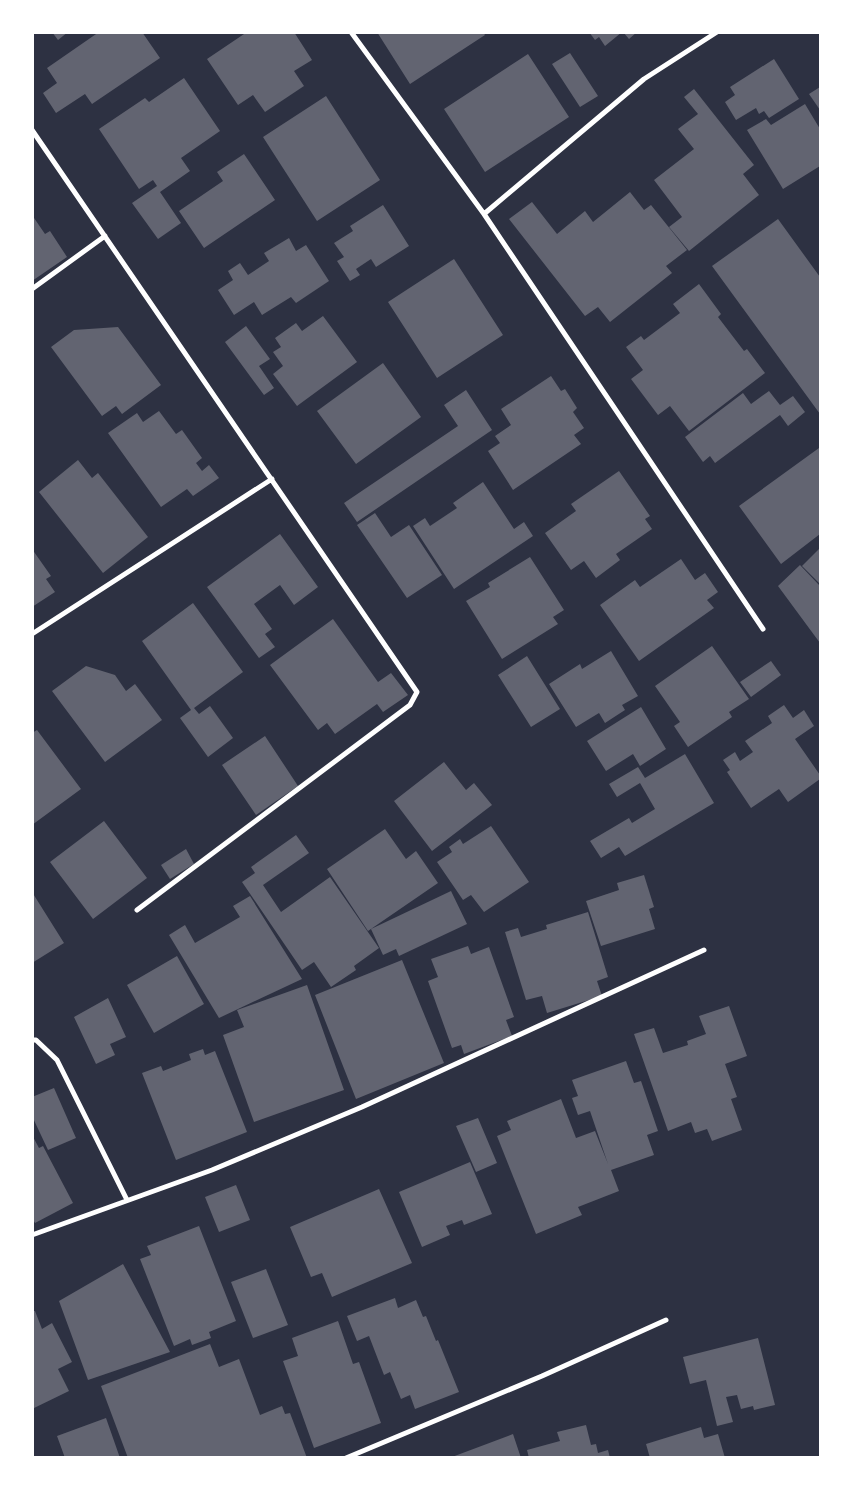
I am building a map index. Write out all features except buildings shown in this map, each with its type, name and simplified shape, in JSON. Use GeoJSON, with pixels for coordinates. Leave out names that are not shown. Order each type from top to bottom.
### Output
{"type":"FeatureCollection","features":[{"type":"Feature","properties":{"kind":"street"},"geometry":{"type":"LineString","coordinates":[[352,32],[484,214],[763,629]]}},
{"type":"Feature","properties":{"kind":"street"},"geometry":{"type":"LineString","coordinates":[[484,214],[644,79],[717,32]]}},
{"type":"Feature","properties":{"kind":"street"},"geometry":{"type":"LineString","coordinates":[[32,130],[417,692],[410,705],[137,910]]}},
{"type":"Feature","properties":{"kind":"street"},"geometry":{"type":"LineString","coordinates":[[32,289],[105,236]]}},
{"type":"Feature","properties":{"kind":"street"},"geometry":{"type":"LineString","coordinates":[[32,634],[272,479]]}},
{"type":"Feature","properties":{"kind":"street"},"geometry":{"type":"LineString","coordinates":[[32,1234],[212,1170],[362,1107],[704,950]]}},
{"type":"Feature","properties":{"kind":"street"},"geometry":{"type":"LineString","coordinates":[[32,1040],[36,1040],[57,1060],[127,1200]]}},
{"type":"Feature","properties":{"kind":"street"},"geometry":{"type":"LineString","coordinates":[[346,1458],[542,1376],[666,1320]]}}]}
